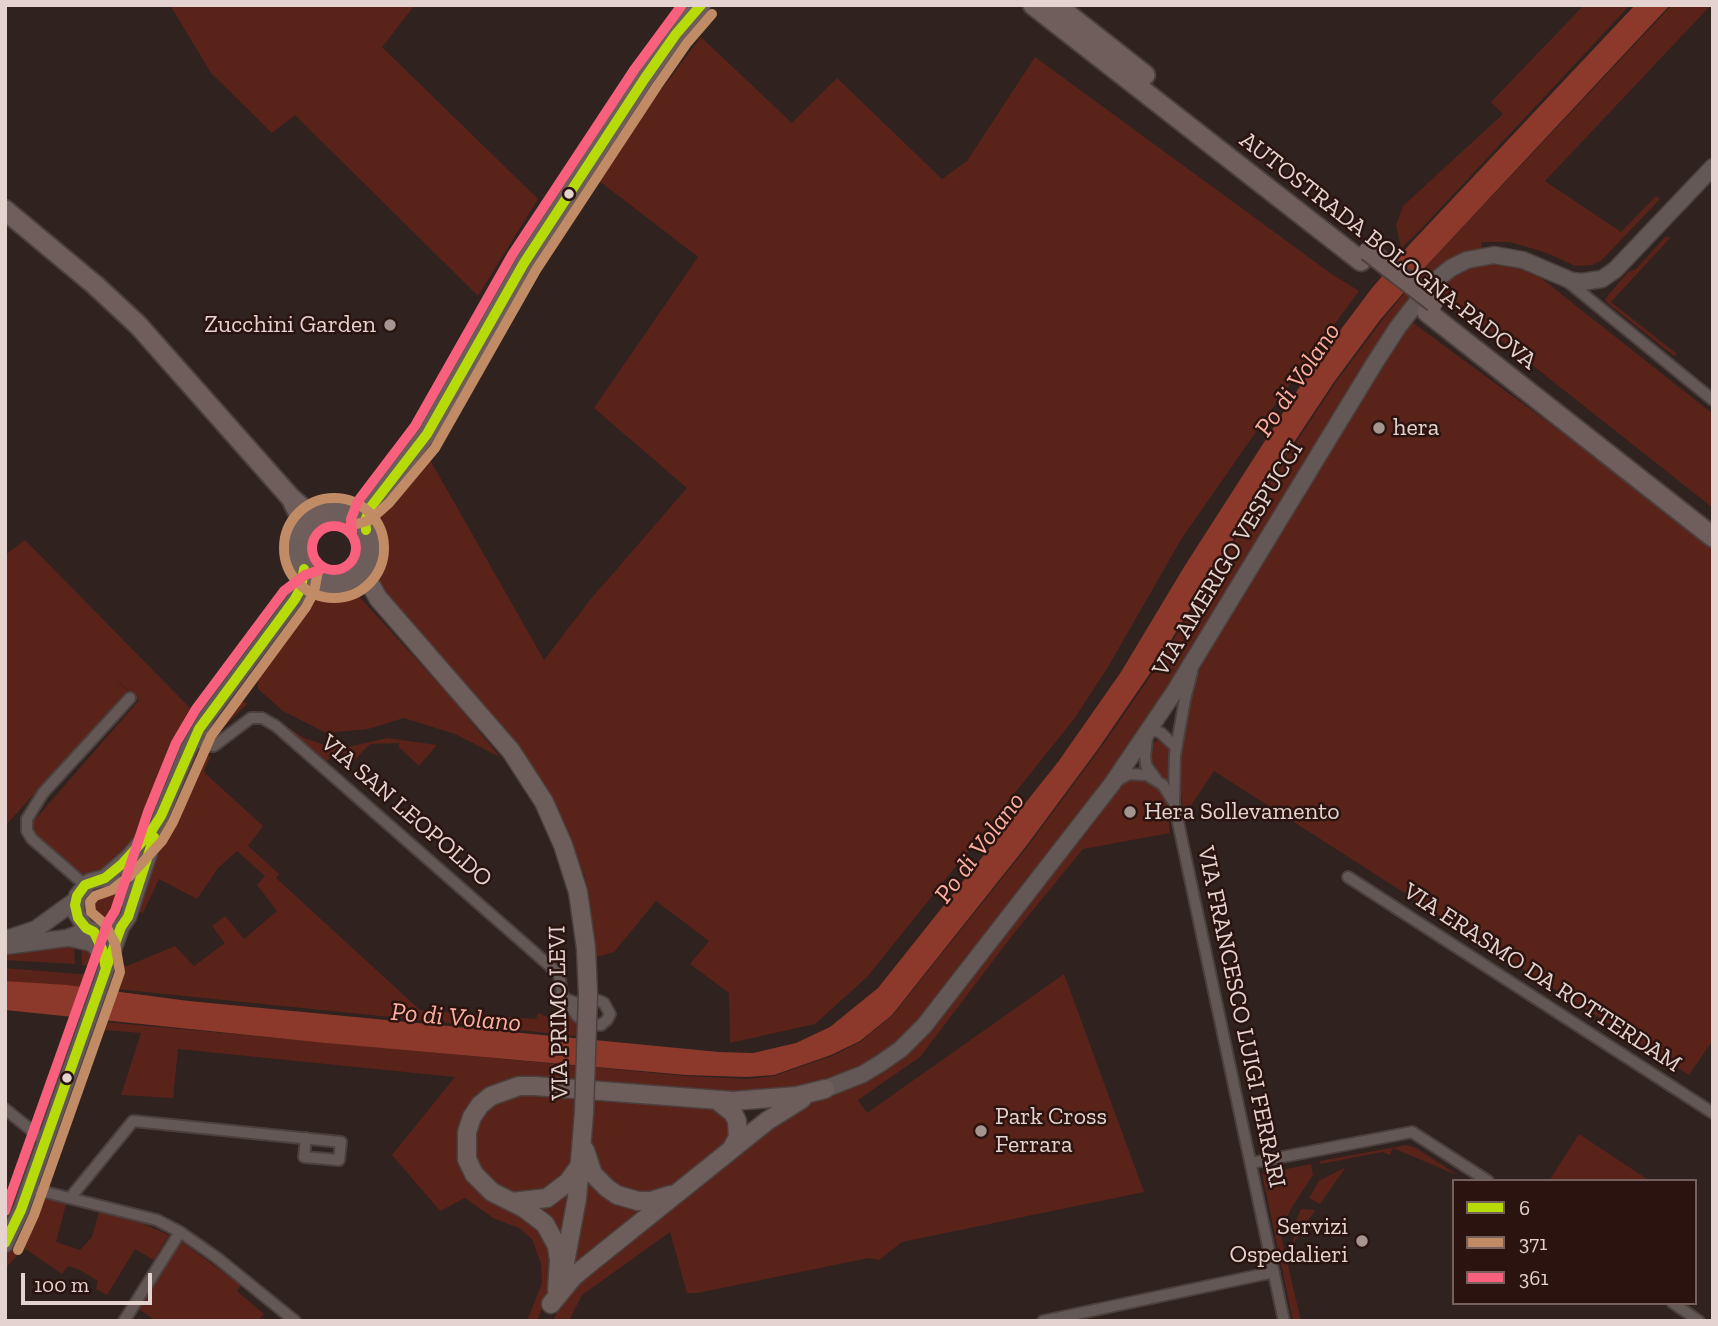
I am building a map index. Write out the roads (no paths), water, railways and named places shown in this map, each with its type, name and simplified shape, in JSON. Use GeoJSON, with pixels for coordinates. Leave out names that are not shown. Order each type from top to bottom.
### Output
{"type":"FeatureCollection","features":[{"type":"Feature","properties":{"kind":"highway","name":"AUTOSTRADA BOLOGNA-PADOVA"},"geometry":{"type":"LineString","coordinates":[[1033,5],[1365,256]]}},
{"type":"Feature","properties":{"kind":"highway","name":"AUTOSTRADA BOLOGNA-PADOVA"},"geometry":{"type":"LineString","coordinates":[[1056,5],[1713,537]]}},
{"type":"Feature","properties":{"kind":"highway"},"geometry":{"type":"LineString","coordinates":[[5,210],[95,285],[144,331],[291,498],[306,511],[321,514]]}},
{"type":"Feature","properties":{"kind":"highway","name":"AUTOSTRADA BOLOGNA-PADOVA"},"geometry":{"type":"LineString","coordinates":[[1430,307],[1713,520]]}},
{"type":"Feature","properties":{"kind":"highway"},"geometry":{"type":"LineString","coordinates":[[291,498],[300,516],[301,532]]}},
{"type":"Feature","properties":{"kind":"main road"},"geometry":{"type":"LineString","coordinates":[[378,598],[368,580],[370,545],[366,530],[367,515],[427,434],[512,283],[583,171],[663,53],[701,5]]}},
{"type":"Feature","properties":{"kind":"main road"},"geometry":{"type":"LineString","coordinates":[[1562,277],[1582,282],[1609,275],[1713,167]]}},
{"type":"Feature","properties":{"kind":"main road","name":"VIA AMERIGO VESPUCCI"},"geometry":{"type":"LineString","coordinates":[[825,1089],[856,1077],[881,1063],[901,1049],[924,1026],[1112,784],[1197,656],[1374,364],[1431,284],[1451,268],[1467,260],[1494,255],[1523,260],[1562,277]]}},
{"type":"Feature","properties":{"kind":"main road"},"geometry":{"type":"LineString","coordinates":[[346,513],[363,508],[380,494]]}},
{"type":"Feature","properties":{"kind":"main road"},"geometry":{"type":"LineString","coordinates":[[324,583],[313,578],[304,569],[298,552],[301,532],[308,522],[321,514],[335,511],[346,513],[359,521],[366,530]]}},
{"type":"Feature","properties":{"kind":"main road"},"geometry":{"type":"LineString","coordinates":[[346,582],[358,575],[368,559]]}},
{"type":"Feature","properties":{"kind":"main road"},"geometry":{"type":"LineString","coordinates":[[5,1244],[29,1188],[104,968],[128,917],[161,816],[193,740],[207,717],[295,599],[301,588],[304,569]]}},
{"type":"Feature","properties":{"kind":"main road"},"geometry":{"type":"LineString","coordinates":[[295,599],[312,587],[324,583],[346,582],[362,585],[378,598]]}},
{"type":"Feature","properties":{"kind":"main road","name":"VIA PRIMO LEVI"},"geometry":{"type":"LineString","coordinates":[[378,598],[511,751],[544,802],[563,845],[578,892],[586,948],[588,994],[583,1134],[574,1222],[551,1305]]}},
{"type":"Feature","properties":{"kind":"main road"},"geometry":{"type":"LineString","coordinates":[[5,940],[36,929],[76,900],[85,885],[105,878],[137,849],[161,816]]}},
{"type":"Feature","properties":{"kind":"main road"},"geometry":{"type":"LineString","coordinates":[[105,878],[122,886],[131,905]]}},
{"type":"Feature","properties":{"kind":"main road"},"geometry":{"type":"LineString","coordinates":[[76,900],[78,918],[92,931],[104,968]]}},
{"type":"Feature","properties":{"kind":"main road"},"geometry":{"type":"LineString","coordinates":[[5,946],[67,938],[92,931],[109,933],[121,927]]}},
{"type":"Feature","properties":{"kind":"main road"},"geometry":{"type":"LineString","coordinates":[[67,938],[92,943],[104,968]]}},
{"type":"Feature","properties":{"kind":"main road"},"geometry":{"type":"LineString","coordinates":[[551,1305],[559,1260],[557,1246],[551,1234],[535,1215],[492,1192],[474,1174],[467,1159],[467,1132],[476,1111],[491,1096],[505,1089],[535,1086],[718,1101],[797,1096],[825,1089]]}},
{"type":"Feature","properties":{"kind":"main road"},"geometry":{"type":"LineString","coordinates":[[551,1305],[573,1277],[767,1121],[792,1104],[825,1089]]}},
{"type":"Feature","properties":{"kind":"main road"},"geometry":{"type":"LineString","coordinates":[[718,1101],[767,1121]]}},
{"type":"Feature","properties":{"kind":"main road"},"geometry":{"type":"LineString","coordinates":[[718,1101],[733,1113],[737,1121],[738,1137],[731,1150]]}},
{"type":"Feature","properties":{"kind":"main road"},"geometry":{"type":"LineString","coordinates":[[583,1134],[588,1165],[593,1174],[617,1195],[627,1199],[651,1201],[673,1194],[691,1183]]}},
{"type":"Feature","properties":{"kind":"main road"},"geometry":{"type":"LineString","coordinates":[[512,1202],[547,1198],[568,1182],[581,1164]]}},
{"type":"Feature","properties":{"kind":"street","name":"VIA AMERIGO VESPUCCI"},"geometry":{"type":"LineString","coordinates":[[1562,277],[1713,400]]}},
{"type":"Feature","properties":{"kind":"street","name":"VIA FRANCESCO LUIGI FERRARI"},"geometry":{"type":"LineString","coordinates":[[1197,656],[1176,747],[1174,803],[1284,1321]]}},
{"type":"Feature","properties":{"kind":"street"},"geometry":{"type":"LineString","coordinates":[[85,885],[29,835],[27,818],[43,793],[130,698]]}},
{"type":"Feature","properties":{"kind":"street","name":"VIA SAN LEOPOLDO"},"geometry":{"type":"LineString","coordinates":[[193,740],[214,746],[251,718],[262,718],[276,726],[559,974],[562,994],[566,999]]}},
{"type":"Feature","properties":{"kind":"street","name":"VIA FRANCESCO LUIGI FERRARI"},"geometry":{"type":"LineString","coordinates":[[1151,729],[1147,738],[1146,765],[1174,803]]}},
{"type":"Feature","properties":{"kind":"street"},"geometry":{"type":"LineString","coordinates":[[1151,729],[1161,733],[1176,747]]}},
{"type":"Feature","properties":{"kind":"street"},"geometry":{"type":"LineString","coordinates":[[1112,784],[1129,774],[1147,775],[1156,779]]}},
{"type":"Feature","properties":{"kind":"street","name":"VIA ERASMO DA ROTTERDAM"},"geometry":{"type":"LineString","coordinates":[[1348,877],[1713,1114]]}},
{"type":"Feature","properties":{"kind":"street"},"geometry":{"type":"LineString","coordinates":[[5,1109],[45,1141]]}},
{"type":"Feature","properties":{"kind":"street"},"geometry":{"type":"LineString","coordinates":[[70,1198],[133,1121],[306,1138]]}},
{"type":"Feature","properties":{"kind":"street"},"geometry":{"type":"LineString","coordinates":[[1251,1163],[1412,1132],[1485,1179]]}},
{"type":"Feature","properties":{"kind":"street"},"geometry":{"type":"LineString","coordinates":[[29,1188],[147,1216],[180,1232],[234,1270],[295,1321]]}},
{"type":"Feature","properties":{"kind":"street"},"geometry":{"type":"LineString","coordinates":[[124,1321],[180,1232]]}},
{"type":"Feature","properties":{"kind":"street"},"geometry":{"type":"LineString","coordinates":[[1043,1321],[1274,1272]]}},
{"type":"Feature","properties":{"kind":"street"},"geometry":{"type":"LineString","coordinates":[[1676,1305],[1699,1321]]}},
{"type":"Feature","properties":{"kind":"place","name":"Zucchini Garden"},"geometry":{"type":"Point","coordinates":[390,325]}},
{"type":"Feature","properties":{"kind":"place","name":"hera"},"geometry":{"type":"Point","coordinates":[1379,428]}},
{"type":"Feature","properties":{"kind":"place","name":"Hera Sollevamento"},"geometry":{"type":"Point","coordinates":[1130,812]}},
{"type":"Feature","properties":{"kind":"place","name":"Park Cross Ferrara"},"geometry":{"type":"Point","coordinates":[981,1131]}},
{"type":"Feature","properties":{"kind":"place","name":"Servizi Ospedalieri"},"geometry":{"type":"Point","coordinates":[1362,1241]}},
{"type":"Feature","properties":{"kind":"water label","name":"Po di Volano"},"geometry":{"type":"Point","coordinates":[1298,380]}},
{"type":"Feature","properties":{"kind":"water label","name":"Po di Volano"},"geometry":{"type":"Point","coordinates":[980,848]}},
{"type":"Feature","properties":{"kind":"water label","name":"Po di Volano"},"geometry":{"type":"Point","coordinates":[456,1018]}}]}
